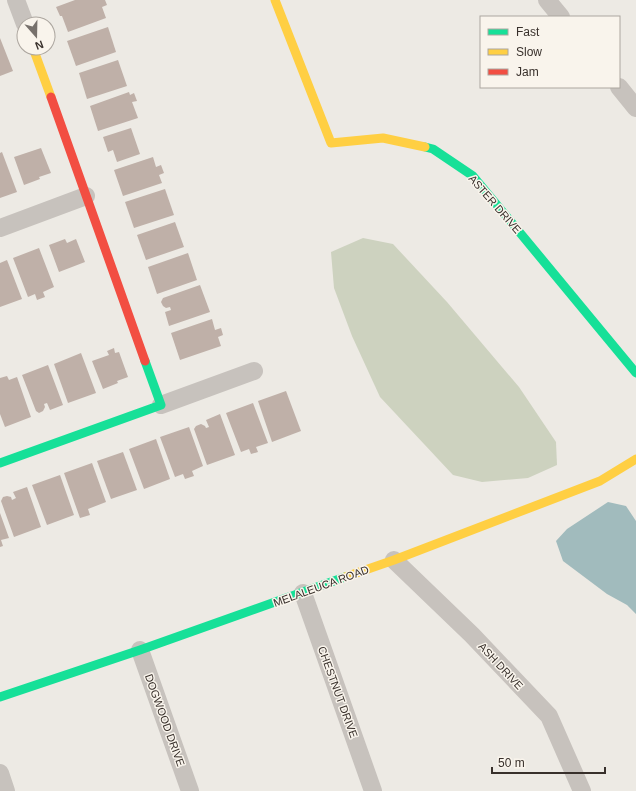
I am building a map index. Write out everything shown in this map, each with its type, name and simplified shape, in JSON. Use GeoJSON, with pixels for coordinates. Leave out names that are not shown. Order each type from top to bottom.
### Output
{"type":"FeatureCollection","features":[{"type":"Feature","properties":{"kind":"street"},"geometry":{"type":"LineString","coordinates":[[16,0],[22,16]]}},
{"type":"Feature","properties":{"kind":"street","name":"ASTER DRIVE"},"geometry":{"type":"LineString","coordinates":[[274,0],[331,143],[384,138],[433,149],[473,176],[636,372]]}},
{"type":"Feature","properties":{"kind":"street"},"geometry":{"type":"LineString","coordinates":[[546,0],[560,16]]}},
{"type":"Feature","properties":{"kind":"street"},"geometry":{"type":"LineString","coordinates":[[36,56],[160,404]]}},
{"type":"Feature","properties":{"kind":"street"},"geometry":{"type":"LineString","coordinates":[[620,88],[636,108]]}},
{"type":"Feature","properties":{"kind":"street"},"geometry":{"type":"LineString","coordinates":[[0,228],[86,196]]}},
{"type":"Feature","properties":{"kind":"street"},"geometry":{"type":"LineString","coordinates":[[0,463],[254,371]]}},
{"type":"Feature","properties":{"kind":"street","name":"MELALEUCA ROAD"},"geometry":{"type":"LineString","coordinates":[[0,697],[140,650],[394,560],[600,481],[636,459]]}},
{"type":"Feature","properties":{"kind":"street","name":"ASH DRIVE"},"geometry":{"type":"LineString","coordinates":[[394,560],[472,635],[549,716],[582,791]]}},
{"type":"Feature","properties":{"kind":"street","name":"CHESTNUT DRIVE"},"geometry":{"type":"LineString","coordinates":[[303,593],[373,791]]}},
{"type":"Feature","properties":{"kind":"street","name":"DOGWOOD DRIVE"},"geometry":{"type":"LineString","coordinates":[[140,650],[190,791]]}},
{"type":"Feature","properties":{"kind":"street"},"geometry":{"type":"LineString","coordinates":[[0,773],[6,791]]}},
{"type":"Feature","properties":{"kind":"green space"},"geometry":{"type":"Polygon","coordinates":[[[363,238],[393,244],[447,302],[519,387],[556,442],[557,465],[528,478],[482,482],[453,475],[380,397],[352,336],[334,288],[331,252],[363,238]]]}},
{"type":"Feature","properties":{"kind":"water"},"geometry":{"type":"Polygon","coordinates":[[[608,502],[626,506],[636,521],[636,614],[627,605],[607,594],[563,561],[556,541],[567,529],[608,502]]]}},
{"type":"Feature","properties":{"kind":"building"},"geometry":{"type":"Polygon","coordinates":[[[75,0],[105,0],[107,5],[102,7],[106,18],[68,32],[62,16],[60,16],[56,7],[75,0]]]}},
{"type":"Feature","properties":{"kind":"building"},"geometry":{"type":"Polygon","coordinates":[[[108,27],[116,52],[76,66],[67,41],[108,27]]]}},
{"type":"Feature","properties":{"kind":"building"},"geometry":{"type":"Polygon","coordinates":[[[0,38],[13,71],[0,76],[0,38]]]}},
{"type":"Feature","properties":{"kind":"building"},"geometry":{"type":"Polygon","coordinates":[[[118,60],[127,86],[87,99],[79,73],[118,60]]]}},
{"type":"Feature","properties":{"kind":"building"},"geometry":{"type":"Polygon","coordinates":[[[129,92],[130,95],[134,93],[137,101],[132,102],[138,118],[98,131],[90,106],[129,92]]]}},
{"type":"Feature","properties":{"kind":"building"},"geometry":{"type":"Polygon","coordinates":[[[131,128],[140,154],[117,162],[113,150],[108,152],[103,137],[131,128]]]}},
{"type":"Feature","properties":{"kind":"building"},"geometry":{"type":"Polygon","coordinates":[[[41,148],[51,173],[39,177],[40,179],[24,185],[14,157],[41,148]]]}},
{"type":"Feature","properties":{"kind":"building"},"geometry":{"type":"Polygon","coordinates":[[[2,152],[17,192],[0,198],[0,153],[2,152]]]}},
{"type":"Feature","properties":{"kind":"building"},"geometry":{"type":"Polygon","coordinates":[[[153,157],[156,167],[161,165],[164,173],[159,175],[162,183],[123,196],[114,170],[153,157]]]}},
{"type":"Feature","properties":{"kind":"building"},"geometry":{"type":"Polygon","coordinates":[[[165,189],[174,215],[134,228],[125,202],[165,189]]]}},
{"type":"Feature","properties":{"kind":"building"},"geometry":{"type":"Polygon","coordinates":[[[175,222],[184,247],[146,260],[137,235],[175,222]]]}},
{"type":"Feature","properties":{"kind":"building"},"geometry":{"type":"Polygon","coordinates":[[[65,239],[67,243],[76,239],[85,262],[59,272],[49,245],[65,239]]]}},
{"type":"Feature","properties":{"kind":"building"},"geometry":{"type":"Polygon","coordinates":[[[39,248],[54,287],[43,292],[45,297],[37,300],[35,294],[28,297],[13,258],[39,248]]]}},
{"type":"Feature","properties":{"kind":"building"},"geometry":{"type":"Polygon","coordinates":[[[188,253],[197,280],[157,294],[148,267],[188,253]]]}},
{"type":"Feature","properties":{"kind":"building"},"geometry":{"type":"Polygon","coordinates":[[[7,260],[22,299],[0,307],[0,263],[7,260]]]}},
{"type":"Feature","properties":{"kind":"building"},"geometry":{"type":"Polygon","coordinates":[[[200,285],[210,312],[169,326],[165,312],[171,310],[170,307],[166,308],[163,306],[161,302],[163,298],[200,285]]]}},
{"type":"Feature","properties":{"kind":"building"},"geometry":{"type":"Polygon","coordinates":[[[212,319],[215,330],[221,328],[223,335],[218,337],[221,346],[180,360],[171,333],[212,319]]]}},
{"type":"Feature","properties":{"kind":"building"},"geometry":{"type":"Polygon","coordinates":[[[114,348],[115,353],[119,352],[128,377],[103,389],[92,361],[109,355],[107,351],[114,348]]]}},
{"type":"Feature","properties":{"kind":"building"},"geometry":{"type":"Polygon","coordinates":[[[81,353],[96,393],[68,403],[54,364],[81,353]]]}},
{"type":"Feature","properties":{"kind":"building"},"geometry":{"type":"Polygon","coordinates":[[[48,365],[63,405],[50,410],[47,403],[44,404],[45,407],[43,411],[39,413],[36,411],[22,375],[48,365]]]}},
{"type":"Feature","properties":{"kind":"building"},"geometry":{"type":"Polygon","coordinates":[[[7,376],[9,380],[17,377],[31,417],[5,427],[0,414],[0,378],[7,376]]]}},
{"type":"Feature","properties":{"kind":"building"},"geometry":{"type":"Polygon","coordinates":[[[286,391],[301,431],[272,442],[258,401],[286,391]]]}},
{"type":"Feature","properties":{"kind":"building"},"geometry":{"type":"Polygon","coordinates":[[[253,403],[268,443],[256,447],[258,452],[251,454],[249,449],[241,452],[226,413],[253,403]]]}},
{"type":"Feature","properties":{"kind":"building"},"geometry":{"type":"Polygon","coordinates":[[[220,414],[235,455],[207,465],[194,429],[196,426],[201,424],[206,428],[209,427],[206,420],[220,414]]]}},
{"type":"Feature","properties":{"kind":"building"},"geometry":{"type":"Polygon","coordinates":[[[189,427],[203,466],[192,471],[194,476],[185,479],[183,474],[175,477],[160,437],[189,427]]]}},
{"type":"Feature","properties":{"kind":"building"},"geometry":{"type":"Polygon","coordinates":[[[156,439],[170,479],[144,489],[129,449],[156,439]]]}},
{"type":"Feature","properties":{"kind":"building"},"geometry":{"type":"Polygon","coordinates":[[[123,452],[137,490],[111,499],[97,461],[123,452]]]}},
{"type":"Feature","properties":{"kind":"building"},"geometry":{"type":"Polygon","coordinates":[[[92,463],[106,502],[88,509],[90,515],[80,518],[64,473],[92,463]]]}},
{"type":"Feature","properties":{"kind":"building"},"geometry":{"type":"Polygon","coordinates":[[[60,475],[74,515],[47,525],[32,485],[60,475]]]}},
{"type":"Feature","properties":{"kind":"building"},"geometry":{"type":"Polygon","coordinates":[[[27,487],[41,527],[14,537],[1,501],[3,497],[7,496],[11,497],[12,500],[16,498],[13,492],[27,487]]]}},
{"type":"Feature","properties":{"kind":"building"},"geometry":{"type":"Polygon","coordinates":[[[0,513],[9,538],[1,540],[3,546],[0,547],[0,513]]]}},
{"type":"Feature","properties":{"kind":"traffic: fast"},"geometry":{"type":"LineString","coordinates":[[425,147],[433,149],[473,176],[636,373]]}},
{"type":"Feature","properties":{"kind":"traffic: fast"},"geometry":{"type":"LineString","coordinates":[[0,463],[161,405],[145,361]]}},
{"type":"Feature","properties":{"kind":"traffic: fast"},"geometry":{"type":"LineString","coordinates":[[0,697],[140,650],[345,577]]}},
{"type":"Feature","properties":{"kind":"traffic: slow"},"geometry":{"type":"LineString","coordinates":[[275,0],[331,143],[383,138],[425,147]]}},
{"type":"Feature","properties":{"kind":"traffic: slow"},"geometry":{"type":"LineString","coordinates":[[36,56],[51,97]]}},
{"type":"Feature","properties":{"kind":"traffic: slow"},"geometry":{"type":"LineString","coordinates":[[345,577],[394,560],[600,481],[636,459]]}},
{"type":"Feature","properties":{"kind":"traffic: jam"},"geometry":{"type":"LineString","coordinates":[[51,97],[145,361]]}}]}
